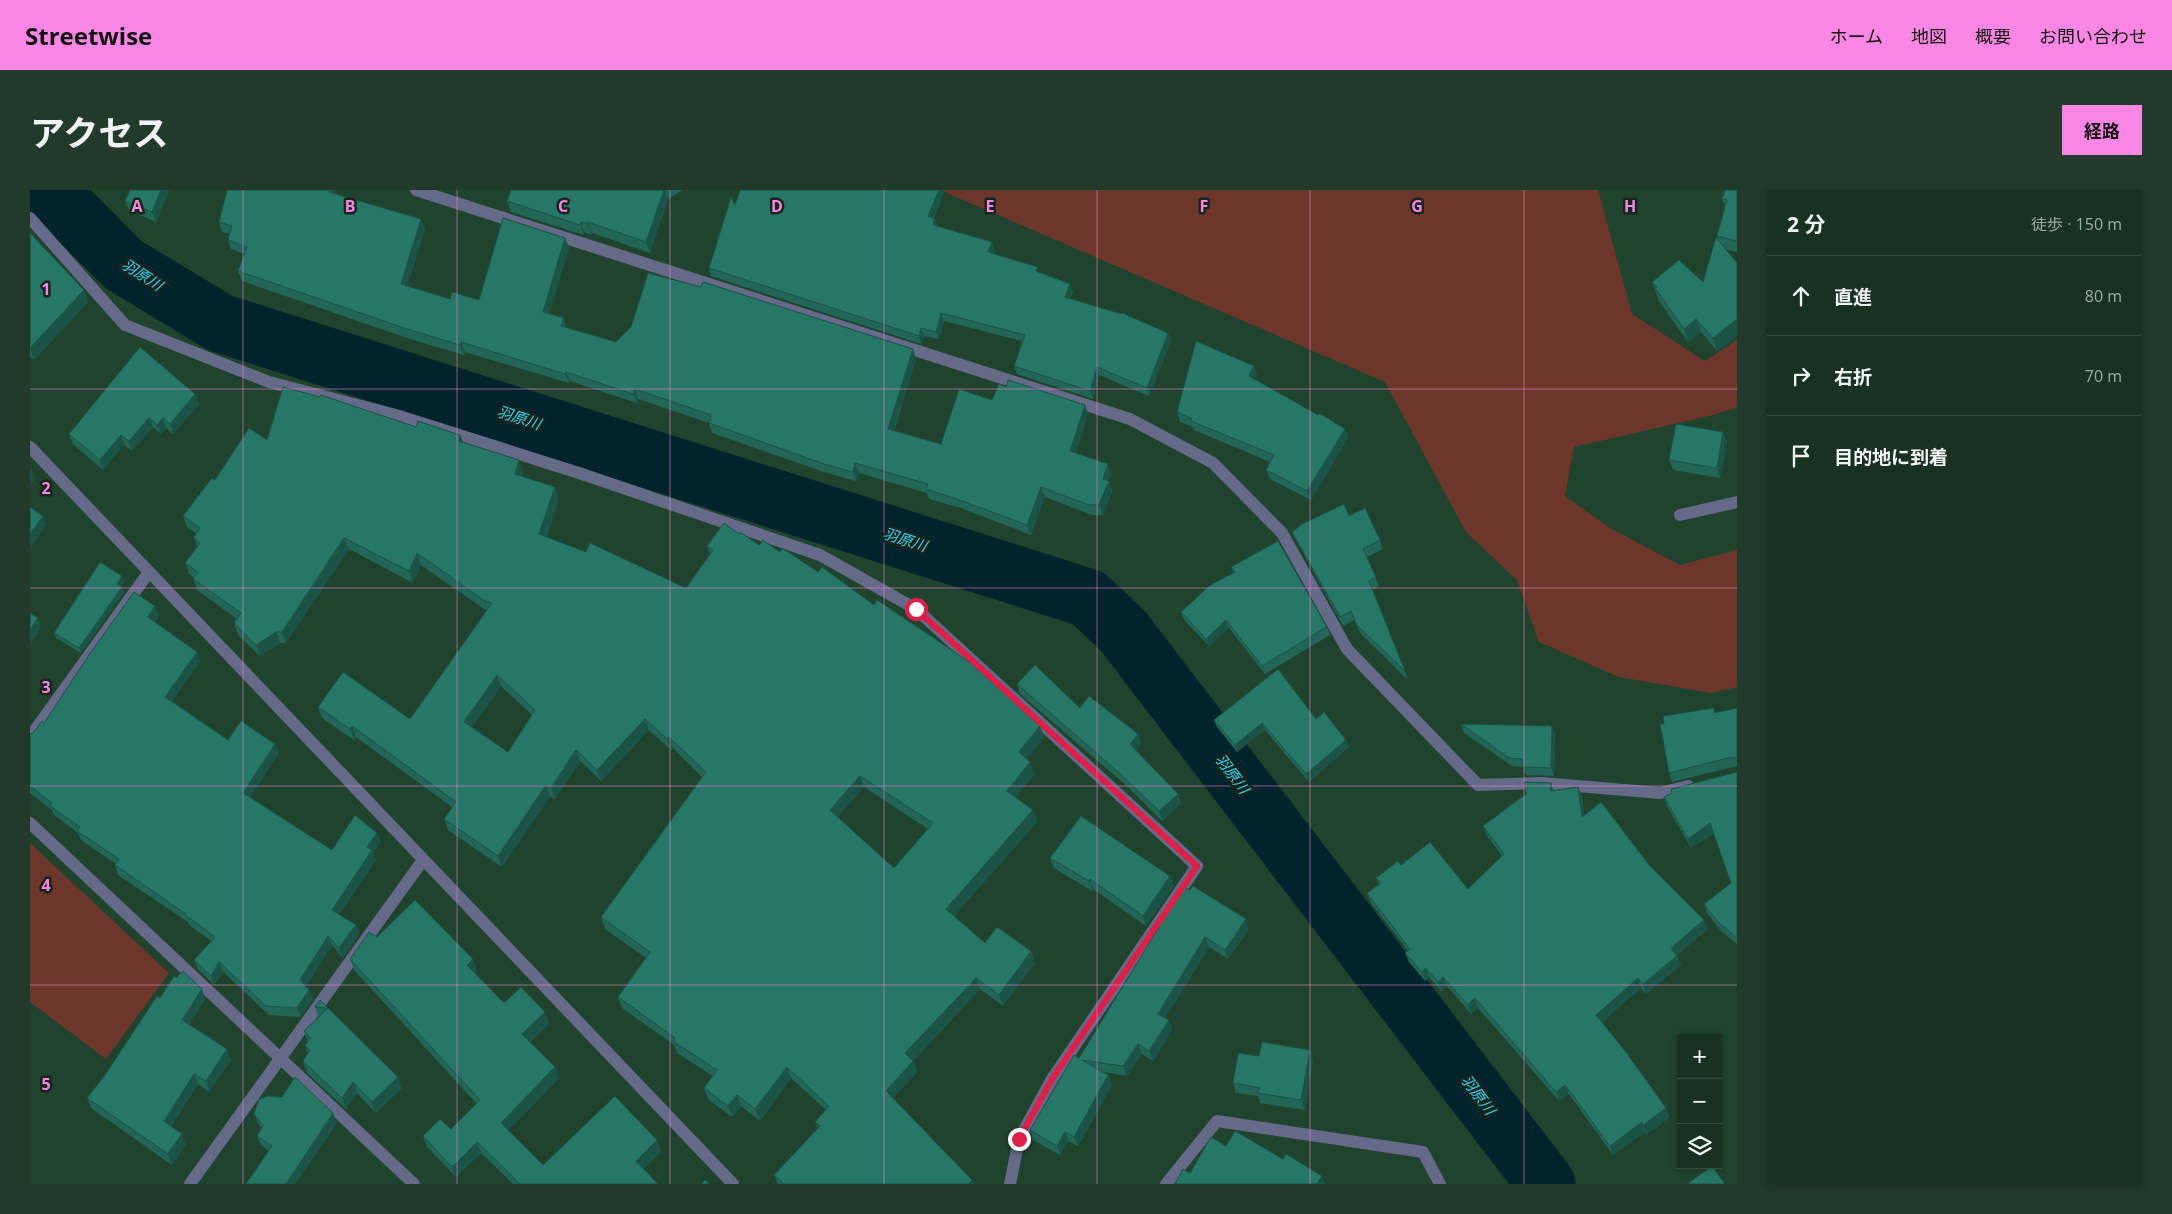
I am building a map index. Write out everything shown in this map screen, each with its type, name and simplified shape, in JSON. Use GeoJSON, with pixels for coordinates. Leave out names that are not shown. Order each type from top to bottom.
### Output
{"type":"FeatureCollection","features":[{"type":"Feature","properties":{"kind":"street"},"geometry":{"type":"LineString","coordinates":[[416,190],[1130,419],[1213,463],[1282,533],[1347,649],[1478,784],[1542,783],[1660,793],[1698,784]]}},
{"type":"Feature","properties":{"kind":"street"},"geometry":{"type":"LineString","coordinates":[[30,218],[125,325],[268,382],[405,418],[582,474],[820,555],[916,609],[1197,866],[1052,1079],[1019,1139],[1010,1184]]}},
{"type":"Feature","properties":{"kind":"street"},"geometry":{"type":"LineString","coordinates":[[30,447],[733,1184]]}},
{"type":"Feature","properties":{"kind":"street"},"geometry":{"type":"LineString","coordinates":[[1680,515],[1737,502]]}},
{"type":"Feature","properties":{"kind":"street"},"geometry":{"type":"LineString","coordinates":[[30,737],[149,572]]}},
{"type":"Feature","properties":{"kind":"street"},"geometry":{"type":"LineString","coordinates":[[30,823],[414,1184]]}},
{"type":"Feature","properties":{"kind":"street"},"geometry":{"type":"LineString","coordinates":[[190,1184],[423,860]]}},
{"type":"Feature","properties":{"kind":"street"},"geometry":{"type":"LineString","coordinates":[[1166,1184],[1216,1121],[1423,1152],[1440,1184]]}},
{"type":"Feature","properties":{"kind":"shaded area"},"geometry":{"type":"Polygon","coordinates":[[[940,190],[1598,190],[1632,314],[1705,361],[1737,340],[1737,407],[1717,414],[1574,447],[1565,496],[1610,528],[1680,565],[1737,550],[1737,687],[1711,693],[1619,677],[1539,642],[1517,580],[1466,532],[1385,382],[940,190]]]}},
{"type":"Feature","properties":{"kind":"shaded area"},"geometry":{"type":"Polygon","coordinates":[[[30,843],[169,973],[106,1059],[30,1002],[30,843]]]}},
{"type":"Feature","properties":{"kind":"building"},"geometry":{"type":"Polygon","coordinates":[[[130,190],[161,190],[152,212],[125,201],[130,190]]]}},
{"type":"Feature","properties":{"kind":"building"},"geometry":{"type":"Polygon","coordinates":[[[227,190],[329,190],[329,192],[421,219],[401,284],[450,299],[452,292],[479,300],[503,218],[565,238],[543,312],[564,318],[561,326],[616,342],[631,327],[648,273],[701,287],[703,282],[913,349],[888,429],[941,444],[959,389],[992,400],[999,384],[1006,387],[1008,380],[1085,405],[1070,451],[1108,464],[1103,479],[1109,481],[1099,505],[1089,505],[1041,487],[1027,525],[926,489],[928,484],[855,463],[853,472],[824,464],[709,423],[711,415],[635,389],[633,394],[566,372],[565,374],[461,342],[460,345],[407,329],[238,271],[247,247],[228,240],[232,226],[219,222],[227,190]]]}},
{"type":"Feature","properties":{"kind":"building"},"geometry":{"type":"Polygon","coordinates":[[[511,190],[664,190],[646,242],[588,222],[588,224],[581,222],[580,225],[507,201],[511,190]]]}},
{"type":"Feature","properties":{"kind":"building"},"geometry":{"type":"Polygon","coordinates":[[[740,190],[939,190],[928,216],[935,219],[933,225],[992,242],[988,252],[1038,267],[1036,271],[1070,284],[1065,297],[1122,313],[1168,333],[1147,388],[1097,367],[1090,391],[1014,366],[1025,335],[941,313],[936,332],[921,328],[919,336],[709,268],[731,197],[735,205],[740,190]]]}},
{"type":"Feature","properties":{"kind":"building"},"geometry":{"type":"Polygon","coordinates":[[[1725,190],[1737,190],[1737,241],[1717,236],[1727,200],[1722,199],[1725,190]]]}},
{"type":"Feature","properties":{"kind":"building"},"geometry":{"type":"Polygon","coordinates":[[[30,233],[84,290],[30,348],[30,233]]]}},
{"type":"Feature","properties":{"kind":"building"},"geometry":{"type":"Polygon","coordinates":[[[1716,237],[1737,263],[1737,319],[1713,338],[1696,319],[1684,329],[1652,282],[1679,260],[1703,282],[1716,237]]]}},
{"type":"Feature","properties":{"kind":"building"},"geometry":{"type":"Polygon","coordinates":[[[1196,341],[1254,366],[1249,376],[1345,429],[1307,491],[1266,470],[1274,455],[1191,421],[1192,419],[1177,412],[1196,341]]]}},
{"type":"Feature","properties":{"kind":"building"},"geometry":{"type":"Polygon","coordinates":[[[140,347],[195,394],[170,424],[163,418],[157,425],[149,418],[129,441],[121,435],[100,460],[69,434],[140,347]]]}},
{"type":"Feature","properties":{"kind":"building"},"geometry":{"type":"Polygon","coordinates":[[[283,387],[320,397],[321,395],[416,427],[418,421],[460,435],[459,441],[519,460],[515,474],[555,487],[539,534],[586,552],[590,543],[686,588],[713,550],[707,546],[724,523],[759,545],[763,540],[780,552],[782,548],[818,572],[822,567],[874,605],[877,600],[971,663],[1040,726],[1019,752],[1030,762],[1007,791],[1033,810],[946,909],[985,943],[997,927],[1031,951],[999,995],[976,978],[905,1053],[913,1061],[886,1091],[972,1180],[968,1184],[784,1184],[774,1175],[820,1126],[815,1122],[829,1106],[787,1067],[755,1109],[737,1095],[728,1106],[704,1088],[717,1070],[673,1041],[675,1038],[618,997],[650,952],[601,917],[706,772],[669,737],[667,739],[645,719],[597,770],[576,750],[551,788],[546,785],[498,856],[444,819],[456,802],[352,726],[350,729],[318,707],[343,672],[410,719],[492,603],[483,600],[417,553],[409,571],[344,538],[282,632],[276,632],[256,645],[234,623],[241,613],[193,579],[198,572],[185,563],[200,543],[194,537],[200,528],[183,516],[212,478],[215,480],[249,428],[267,440],[283,387]],[[497,675],[464,722],[508,752],[535,710],[497,675]],[[860,776],[830,810],[894,868],[933,823],[860,776]]]}},
{"type":"Feature","properties":{"kind":"building"},"geometry":{"type":"Polygon","coordinates":[[[1676,424],[1723,432],[1717,468],[1669,460],[1676,424]]]}},
{"type":"Feature","properties":{"kind":"building"},"geometry":{"type":"Polygon","coordinates":[[[1344,504],[1349,516],[1365,508],[1380,540],[1363,549],[1376,577],[1369,581],[1405,671],[1357,625],[1351,611],[1340,617],[1292,532],[1302,524],[1344,504]]]}},
{"type":"Feature","properties":{"kind":"building"},"geometry":{"type":"Polygon","coordinates":[[[30,507],[43,516],[30,534],[30,507]]]}},
{"type":"Feature","properties":{"kind":"building"},"geometry":{"type":"Polygon","coordinates":[[[1278,541],[1327,627],[1262,666],[1226,620],[1206,639],[1181,612],[1209,586],[1235,572],[1231,567],[1278,541]]]}},
{"type":"Feature","properties":{"kind":"building"},"geometry":{"type":"Polygon","coordinates":[[[100,562],[122,576],[117,584],[122,587],[79,648],[54,633],[100,562]]]}},
{"type":"Feature","properties":{"kind":"building"},"geometry":{"type":"Polygon","coordinates":[[[134,592],[155,606],[148,617],[197,652],[165,697],[228,740],[241,721],[275,744],[243,793],[332,850],[355,815],[377,833],[367,847],[372,850],[332,910],[356,925],[339,948],[328,936],[300,980],[309,990],[297,1008],[266,1006],[219,962],[211,976],[194,960],[215,937],[186,914],[115,865],[119,859],[77,831],[80,827],[50,806],[52,803],[30,786],[30,734],[33,733],[42,721],[44,723],[134,592]]]}},
{"type":"Feature","properties":{"kind":"building"},"geometry":{"type":"Polygon","coordinates":[[[30,613],[38,618],[30,630],[30,613]]]}},
{"type":"Feature","properties":{"kind":"building"},"geometry":{"type":"Polygon","coordinates":[[[1035,665],[1080,708],[1089,696],[1138,734],[1130,744],[1178,794],[1159,811],[1124,777],[1017,684],[1035,665]]]}},
{"type":"Feature","properties":{"kind":"building"},"geometry":{"type":"Polygon","coordinates":[[[1278,669],[1316,719],[1324,712],[1346,740],[1306,774],[1262,723],[1235,745],[1214,720],[1278,669]]]}},
{"type":"Feature","properties":{"kind":"building"},"geometry":{"type":"Polygon","coordinates":[[[1714,708],[1714,713],[1737,708],[1737,758],[1732,757],[1669,773],[1660,724],[1664,724],[1663,716],[1714,708]]]}},
{"type":"Feature","properties":{"kind":"building"},"geometry":{"type":"Polygon","coordinates":[[[1461,724],[1552,726],[1551,768],[1523,767],[1522,759],[1509,758],[1461,724]]]}},
{"type":"Feature","properties":{"kind":"building"},"geometry":{"type":"Polygon","coordinates":[[[1737,772],[1737,938],[1718,922],[1704,904],[1731,883],[1710,823],[1688,839],[1664,797],[1672,793],[1671,789],[1737,772]]]}},
{"type":"Feature","properties":{"kind":"building"},"geometry":{"type":"Polygon","coordinates":[[[1524,782],[1551,783],[1551,791],[1578,787],[1582,817],[1601,802],[1649,865],[1704,920],[1671,948],[1677,956],[1643,984],[1638,978],[1596,1015],[1626,1052],[1666,1108],[1643,1125],[1642,1122],[1610,1146],[1565,1085],[1556,1092],[1475,998],[1468,1005],[1443,977],[1438,982],[1426,968],[1422,972],[1405,953],[1410,949],[1367,893],[1381,883],[1376,878],[1398,861],[1401,865],[1430,842],[1468,889],[1504,854],[1483,826],[1526,794],[1524,782]]]}},
{"type":"Feature","properties":{"kind":"building"},"geometry":{"type":"Polygon","coordinates":[[[1081,816],[1170,876],[1143,916],[1090,879],[1089,881],[1050,858],[1081,816]]]}},
{"type":"Feature","properties":{"kind":"building"},"geometry":{"type":"Polygon","coordinates":[[[1183,886],[1190,890],[1193,886],[1246,919],[1225,950],[1205,937],[1158,1014],[1169,1020],[1149,1051],[1138,1044],[1123,1066],[1082,1060],[1108,1075],[1074,1137],[1065,1132],[1057,1146],[1030,1130],[1074,1055],[1079,1058],[1159,927],[1156,926],[1183,886]]]}},
{"type":"Feature","properties":{"kind":"building"},"geometry":{"type":"Polygon","coordinates":[[[415,900],[473,959],[467,965],[504,1003],[521,987],[545,1012],[522,1034],[555,1067],[501,1123],[543,1165],[615,1096],[657,1140],[636,1161],[658,1184],[520,1184],[477,1142],[452,1167],[423,1136],[440,1119],[451,1129],[480,1100],[350,959],[369,932],[377,937],[415,900]]]}},
{"type":"Feature","properties":{"kind":"building"},"geometry":{"type":"Polygon","coordinates":[[[183,971],[202,989],[182,1020],[227,1049],[206,1081],[194,1074],[164,1121],[182,1134],[168,1154],[87,1098],[105,1075],[157,996],[160,998],[174,976],[176,978],[183,971]]]}},
{"type":"Feature","properties":{"kind":"building"},"geometry":{"type":"Polygon","coordinates":[[[320,1000],[398,1077],[372,1102],[353,1082],[342,1098],[303,1061],[310,1050],[305,1045],[311,1038],[304,1031],[328,1008],[315,1007],[320,1000]]]}},
{"type":"Feature","properties":{"kind":"building"},"geometry":{"type":"Polygon","coordinates":[[[1262,1042],[1310,1050],[1301,1100],[1257,1093],[1260,1088],[1233,1083],[1238,1053],[1259,1056],[1262,1042]]]}},
{"type":"Feature","properties":{"kind":"building"},"geometry":{"type":"Polygon","coordinates":[[[295,1077],[333,1113],[286,1184],[246,1184],[272,1146],[257,1136],[263,1126],[254,1114],[259,1099],[268,1096],[282,1097],[295,1077]]]}},
{"type":"Feature","properties":{"kind":"building"},"geometry":{"type":"Polygon","coordinates":[[[1235,1131],[1283,1159],[1286,1154],[1322,1176],[1317,1184],[1175,1184],[1183,1169],[1190,1173],[1211,1137],[1226,1146],[1235,1131]]]}},
{"type":"Feature","properties":{"kind":"building"},"geometry":{"type":"Polygon","coordinates":[[[1708,1169],[1714,1169],[1725,1184],[1687,1184],[1708,1169]]]}},
{"type":"Feature","properties":{"kind":"building"},"geometry":{"type":"Polygon","coordinates":[[[705,1180],[710,1184],[701,1184],[705,1180]]]}},
{"type":"Feature","properties":{"kind":"waterway","name":"羽原川"},"geometry":{"type":"LineString","coordinates":[[49,190],[124,265],[220,323],[1088,598],[1123,631],[1546,1184]]}},
{"type":"Feature","properties":{"kind":"route"},"geometry":{"type":"LineString","coordinates":[[916,609],[1197,866],[1052,1079],[1019,1139]]}}]}
